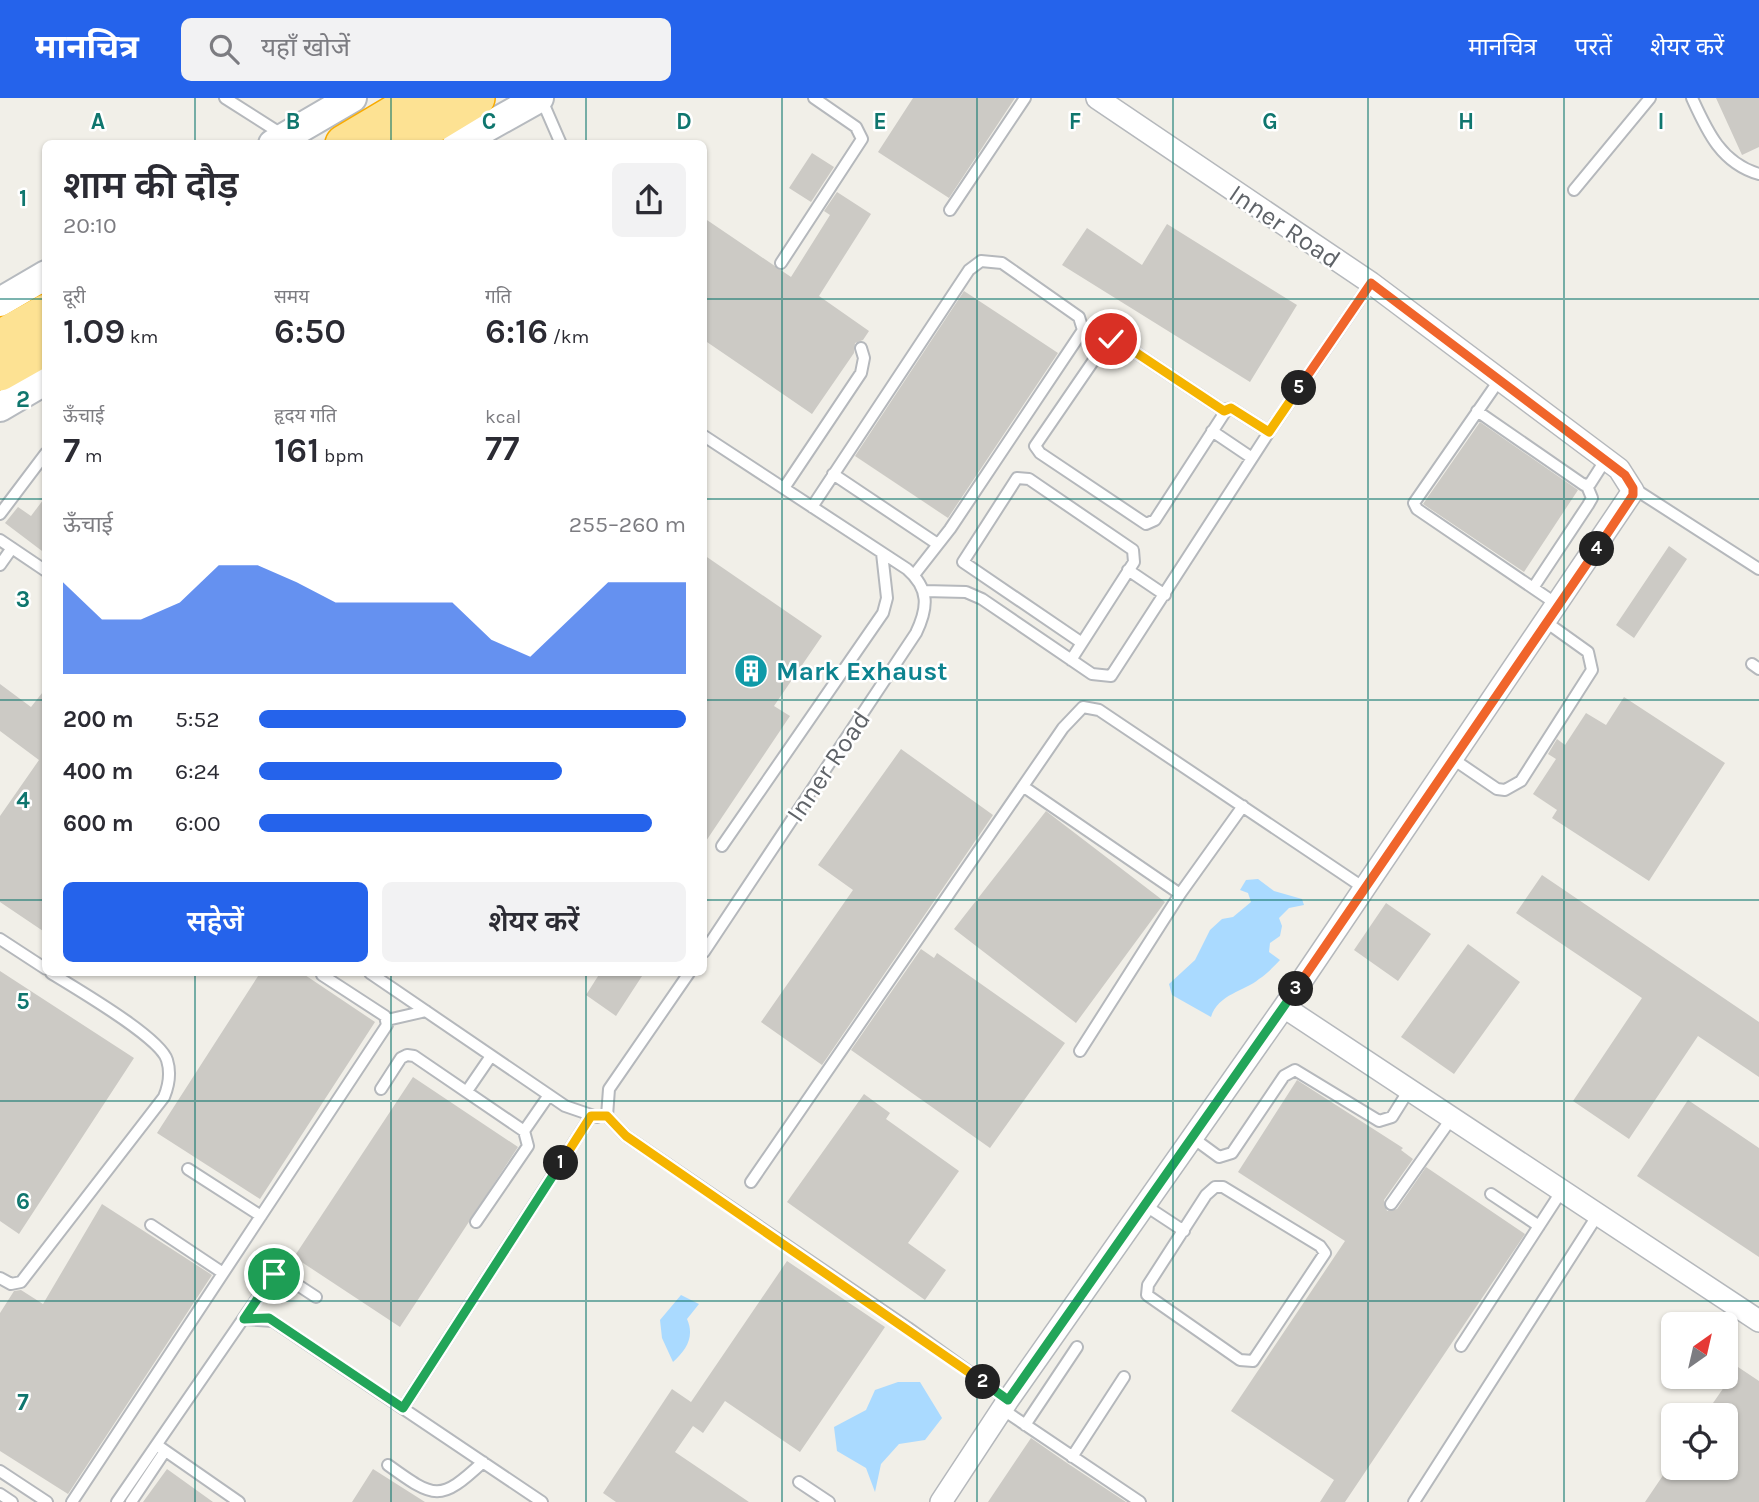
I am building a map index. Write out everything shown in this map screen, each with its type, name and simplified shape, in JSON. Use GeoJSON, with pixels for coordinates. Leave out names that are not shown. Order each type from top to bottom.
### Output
{"type":"FeatureCollection","features":[{"type":"Feature","properties":{"kind":"highway"},"geometry":{"type":"LineString","coordinates":[[351,140],[421,98]]}},
{"type":"Feature","properties":{"kind":"highway"},"geometry":{"type":"LineString","coordinates":[[407,140],[476,98]]}},
{"type":"Feature","properties":{"kind":"highway"},"geometry":{"type":"LineString","coordinates":[[0,339],[42,315]]}},
{"type":"Feature","properties":{"kind":"highway"},"geometry":{"type":"LineString","coordinates":[[0,372],[42,348]]}},
{"type":"Feature","properties":{"kind":"main road"},"geometry":{"type":"LineString","coordinates":[[279,140],[352,98]]}},
{"type":"Feature","properties":{"kind":"main road"},"geometry":{"type":"LineString","coordinates":[[464,140],[540,98]]}},
{"type":"Feature","properties":{"kind":"main road"},"geometry":{"type":"LineString","coordinates":[[0,302],[42,277]]}},
{"type":"Feature","properties":{"kind":"main road"},"geometry":{"type":"LineString","coordinates":[[0,407],[42,384]]}},
{"type":"Feature","properties":{"kind":"street","name":"Inner Road"},"geometry":{"type":"LineString","coordinates":[[1097,98],[1371,283],[1606,459],[1625,475],[1633,488]]}},
{"type":"Feature","properties":{"kind":"street"},"geometry":{"type":"LineString","coordinates":[[941,1502],[1005,1405],[1284,1007],[1631,499],[1633,488]]}},
{"type":"Feature","properties":{"kind":"street"},"geometry":{"type":"LineString","coordinates":[[1284,1007],[1759,1321]]}},
{"type":"Feature","properties":{"kind":"lane"},"geometry":{"type":"LineString","coordinates":[[225,98],[279,140]]}},
{"type":"Feature","properties":{"kind":"lane"},"geometry":{"type":"LineString","coordinates":[[540,98],[559,140]]}},
{"type":"Feature","properties":{"kind":"lane"},"geometry":{"type":"LineString","coordinates":[[781,263],[862,139],[856,127],[814,98]]}},
{"type":"Feature","properties":{"kind":"lane"},"geometry":{"type":"LineString","coordinates":[[950,210],[1025,98]]}},
{"type":"Feature","properties":{"kind":"lane"},"geometry":{"type":"LineString","coordinates":[[1574,190],[1650,98]]}},
{"type":"Feature","properties":{"kind":"lane"},"geometry":{"type":"LineString","coordinates":[[1692,98],[1719,149],[1740,166],[1759,174]]}},
{"type":"Feature","properties":{"kind":"lane"},"geometry":{"type":"LineString","coordinates":[[812,506],[969,270],[981,261],[1002,263],[1079,317],[1083,330],[950,529],[936,543],[914,575]]}},
{"type":"Feature","properties":{"kind":"lane"},"geometry":{"type":"LineString","coordinates":[[707,438],[914,575],[924,591],[966,592],[985,600],[1099,677],[1111,676],[1166,595],[1269,432],[1371,283]]}},
{"type":"Feature","properties":{"kind":"lane"},"geometry":{"type":"LineString","coordinates":[[1224,411],[1114,338],[1107,341],[1035,446],[1040,453],[1073,476],[1140,521],[1151,524],[1224,411],[1231,408],[1269,432]]}},
{"type":"Feature","properties":{"kind":"lane"},"geometry":{"type":"LineString","coordinates":[[783,488],[861,373],[864,358],[861,348]]}},
{"type":"Feature","properties":{"kind":"lane"},"geometry":{"type":"LineString","coordinates":[[1453,759],[1497,789],[1505,790],[1521,780],[1592,670],[1588,652],[1533,588],[1417,509],[1414,503],[1500,379]]}},
{"type":"Feature","properties":{"kind":"lane"},"geometry":{"type":"LineString","coordinates":[[1477,411],[1587,486],[1592,498],[1533,588]]}},
{"type":"Feature","properties":{"kind":"lane"},"geometry":{"type":"LineString","coordinates":[[1212,431],[1252,458]]}},
{"type":"Feature","properties":{"kind":"lane"},"geometry":{"type":"LineString","coordinates":[[0,514],[42,458]]}},
{"type":"Feature","properties":{"kind":"lane"},"geometry":{"type":"LineString","coordinates":[[1587,486],[1606,459]]}},
{"type":"Feature","properties":{"kind":"lane"},"geometry":{"type":"LineString","coordinates":[[833,474],[936,543]]}},
{"type":"Feature","properties":{"kind":"lane"},"geometry":{"type":"LineString","coordinates":[[1071,660],[1082,643],[1133,562],[1133,550],[1021,477],[1012,484],[964,558],[966,566],[1082,643]]}},
{"type":"Feature","properties":{"kind":"lane","name":"Inner Road"},"geometry":{"type":"LineString","coordinates":[[1633,488],[1759,569]]}},
{"type":"Feature","properties":{"kind":"lane"},"geometry":{"type":"LineString","coordinates":[[0,540],[42,568]]}},
{"type":"Feature","properties":{"kind":"lane"},"geometry":{"type":"LineString","coordinates":[[0,565],[12,548]]}},
{"type":"Feature","properties":{"kind":"lane"},"geometry":{"type":"LineString","coordinates":[[722,846],[883,613],[887,598],[882,553]]}},
{"type":"Feature","properties":{"kind":"lane"},"geometry":{"type":"LineString","coordinates":[[1128,570],[1166,595]]}},
{"type":"Feature","properties":{"kind":"lane"},"geometry":{"type":"LineString","coordinates":[[985,600],[995,585]]}},
{"type":"Feature","properties":{"kind":"lane","name":"Inner Road"},"geometry":{"type":"LineString","coordinates":[[707,947],[916,633],[926,609],[924,591]]}},
{"type":"Feature","properties":{"kind":"lane"},"geometry":{"type":"LineString","coordinates":[[751,1182],[1063,727],[1083,708],[1099,710],[1364,888]]}},
{"type":"Feature","properties":{"kind":"lane"},"geometry":{"type":"LineString","coordinates":[[1024,787],[1180,894]]}},
{"type":"Feature","properties":{"kind":"lane"},"geometry":{"type":"LineString","coordinates":[[1080,1051],[1180,894],[1243,806]]}},
{"type":"Feature","properties":{"kind":"lane"},"geometry":{"type":"LineString","coordinates":[[0,939],[42,966]]}},
{"type":"Feature","properties":{"kind":"lane"},"geometry":{"type":"LineString","coordinates":[[0,1278],[11,1284],[21,1282],[164,1097],[170,1075],[167,1058],[152,1041],[55,976]]}},
{"type":"Feature","properties":{"kind":"lane"},"geometry":{"type":"LineString","coordinates":[[323,976],[387,1020],[426,1011]]}},
{"type":"Feature","properties":{"kind":"lane"},"geometry":{"type":"LineString","coordinates":[[374,976],[565,1106],[591,1116],[607,1116],[626,1136],[908,1328],[1005,1405],[1025,1425],[1140,1502]]}},
{"type":"Feature","properties":{"kind":"lane"},"geometry":{"type":"LineString","coordinates":[[607,1116],[609,1089],[687,976]]}},
{"type":"Feature","properties":{"kind":"lane"},"geometry":{"type":"LineString","coordinates":[[72,1502],[387,1025],[387,1020]]}},
{"type":"Feature","properties":{"kind":"lane"},"geometry":{"type":"LineString","coordinates":[[381,1089],[401,1058],[407,1055],[467,1091],[524,1131],[528,1146],[476,1222]]}},
{"type":"Feature","properties":{"kind":"lane"},"geometry":{"type":"LineString","coordinates":[[467,1091],[491,1056]]}},
{"type":"Feature","properties":{"kind":"lane"},"geometry":{"type":"LineString","coordinates":[[1193,1138],[1219,1157],[1233,1153],[1284,1076],[1295,1070],[1379,1121],[1392,1117],[1409,1090]]}},
{"type":"Feature","properties":{"kind":"lane"},"geometry":{"type":"LineString","coordinates":[[524,1131],[548,1095]]}},
{"type":"Feature","properties":{"kind":"lane"},"geometry":{"type":"LineString","coordinates":[[403,1408],[591,1116]]}},
{"type":"Feature","properties":{"kind":"lane"},"geometry":{"type":"LineString","coordinates":[[1391,1205],[1451,1119]]}},
{"type":"Feature","properties":{"kind":"lane"},"geometry":{"type":"LineString","coordinates":[[188,1169],[261,1216]]}},
{"type":"Feature","properties":{"kind":"lane"},"geometry":{"type":"LineString","coordinates":[[1219,1187],[1322,1249],[1324,1258],[1253,1360],[1240,1360],[1147,1295],[1148,1285],[1184,1231],[1206,1195],[1219,1187]]}},
{"type":"Feature","properties":{"kind":"lane"},"geometry":{"type":"LineString","coordinates":[[1461,1346],[1561,1192]]}},
{"type":"Feature","properties":{"kind":"lane"},"geometry":{"type":"LineString","coordinates":[[1491,1194],[1539,1226]]}},
{"type":"Feature","properties":{"kind":"lane"},"geometry":{"type":"LineString","coordinates":[[1146,1206],[1184,1231]]}},
{"type":"Feature","properties":{"kind":"lane"},"geometry":{"type":"LineString","coordinates":[[1414,1502],[1597,1216]]}},
{"type":"Feature","properties":{"kind":"lane"},"geometry":{"type":"LineString","coordinates":[[151,1225],[223,1273]]}},
{"type":"Feature","properties":{"kind":"lane"},"geometry":{"type":"LineString","coordinates":[[117,1502],[137,1483],[244,1319],[278,1272],[316,1297]]}},
{"type":"Feature","properties":{"kind":"lane"},"geometry":{"type":"LineString","coordinates":[[244,1319],[269,1318],[542,1502]]}},
{"type":"Feature","properties":{"kind":"lane"},"geometry":{"type":"LineString","coordinates":[[1025,1425],[1077,1347]]}},
{"type":"Feature","properties":{"kind":"lane"},"geometry":{"type":"LineString","coordinates":[[1072,1457],[1124,1377]]}},
{"type":"Feature","properties":{"kind":"lane"},"geometry":{"type":"LineString","coordinates":[[161,1448],[239,1502]]}},
{"type":"Feature","properties":{"kind":"lane"},"geometry":{"type":"LineString","coordinates":[[388,1465],[425,1492],[438,1494],[458,1489],[483,1462]]}},
{"type":"Feature","properties":{"kind":"lane"},"geometry":{"type":"LineString","coordinates":[[0,1471],[47,1502]]}},
{"type":"Feature","properties":{"kind":"lane"},"geometry":{"type":"LineString","coordinates":[[799,1482],[829,1502]]}},
{"type":"Feature","properties":{"kind":"lane"},"geometry":{"type":"LineString","coordinates":[[131,1502],[137,1483]]}},
{"type":"Feature","properties":{"kind":"lane"},"geometry":{"type":"LineString","coordinates":[[0,1494],[12,1502]]}},
{"type":"Feature","properties":{"kind":"water"},"geometry":{"type":"Polygon","coordinates":[[[1258,879],[1274,891],[1302,899],[1304,905],[1289,908],[1279,918],[1282,926],[1280,936],[1270,943],[1269,952],[1280,960],[1262,977],[1219,1003],[1211,1017],[1172,995],[1169,984],[1195,960],[1210,930],[1222,919],[1233,917],[1251,902],[1248,893],[1240,890],[1246,880],[1258,879]]]}},
{"type":"Feature","properties":{"kind":"water"},"geometry":{"type":"Polygon","coordinates":[[[681,1295],[699,1304],[687,1319],[690,1332],[688,1343],[673,1362],[662,1338],[660,1320],[681,1295]]]}},
{"type":"Feature","properties":{"kind":"water"},"geometry":{"type":"Polygon","coordinates":[[[898,1382],[920,1382],[942,1418],[925,1440],[899,1444],[881,1464],[875,1492],[866,1468],[837,1451],[834,1427],[866,1410],[875,1390],[898,1382]]]}},
{"type":"Feature","properties":{"kind":"building"},"geometry":{"type":"Polygon","coordinates":[[[913,98],[1015,98],[949,198],[878,152],[913,98]]]}},
{"type":"Feature","properties":{"kind":"building"},"geometry":{"type":"Polygon","coordinates":[[[1716,98],[1759,98],[1759,147],[1742,155],[1716,98]]]}},
{"type":"Feature","properties":{"kind":"building"},"geometry":{"type":"Polygon","coordinates":[[[812,153],[834,167],[811,202],[789,188],[812,153]]]}},
{"type":"Feature","properties":{"kind":"building"},"geometry":{"type":"Polygon","coordinates":[[[837,192],[871,214],[819,296],[869,331],[863,340],[855,343],[854,353],[812,414],[707,342],[707,220],[791,277],[830,215],[824,211],[837,192]]]}},
{"type":"Feature","properties":{"kind":"building"},"geometry":{"type":"Polygon","coordinates":[[[1167,224],[1297,305],[1250,382],[1062,265],[1087,228],[1142,265],[1167,224]]]}},
{"type":"Feature","properties":{"kind":"building"},"geometry":{"type":"Polygon","coordinates":[[[964,291],[1058,353],[948,518],[855,456],[964,291]]]}},
{"type":"Feature","properties":{"kind":"building"},"geometry":{"type":"Polygon","coordinates":[[[1480,422],[1578,490],[1524,572],[1423,504],[1480,422]]]}},
{"type":"Feature","properties":{"kind":"building"},"geometry":{"type":"Polygon","coordinates":[[[42,501],[42,551],[5,523],[18,507],[31,516],[42,501]]]}},
{"type":"Feature","properties":{"kind":"building"},"geometry":{"type":"Polygon","coordinates":[[[1669,546],[1687,559],[1634,638],[1616,625],[1669,546]]]}},
{"type":"Feature","properties":{"kind":"building","name":"Mark Exhaust"},"geometry":{"type":"Polygon","coordinates":[[[707,557],[822,636],[774,706],[790,716],[707,840],[707,557]]]}},
{"type":"Feature","properties":{"kind":"building"},"geometry":{"type":"Polygon","coordinates":[[[0,684],[31,707],[42,693],[42,930],[0,902],[0,816],[39,760],[0,731],[0,684]]]}},
{"type":"Feature","properties":{"kind":"building"},"geometry":{"type":"Polygon","coordinates":[[[1624,697],[1725,763],[1649,881],[1552,818],[1557,810],[1533,794],[1556,759],[1548,754],[1557,739],[1565,745],[1586,713],[1606,725],[1624,697]]]}},
{"type":"Feature","properties":{"kind":"building"},"geometry":{"type":"Polygon","coordinates":[[[901,749],[993,815],[822,1065],[761,1022],[853,890],[818,865],[901,749]]]}},
{"type":"Feature","properties":{"kind":"building"},"geometry":{"type":"Polygon","coordinates":[[[1046,811],[1165,902],[1076,1023],[954,929],[1046,811]]]}},
{"type":"Feature","properties":{"kind":"building"},"geometry":{"type":"Polygon","coordinates":[[[1542,875],[1759,1022],[1759,1077],[1698,1036],[1629,1139],[1573,1101],[1642,998],[1516,913],[1542,875]]]}},
{"type":"Feature","properties":{"kind":"building"},"geometry":{"type":"Polygon","coordinates":[[[1386,903],[1431,934],[1398,981],[1354,950],[1386,903]]]}},
{"type":"Feature","properties":{"kind":"building"},"geometry":{"type":"Polygon","coordinates":[[[1468,944],[1520,982],[1454,1074],[1401,1037],[1468,944]]]}},
{"type":"Feature","properties":{"kind":"building"},"geometry":{"type":"Polygon","coordinates":[[[921,949],[934,958],[937,953],[1065,1043],[990,1148],[851,1050],[921,949]]]}},
{"type":"Feature","properties":{"kind":"building"},"geometry":{"type":"Polygon","coordinates":[[[0,971],[134,1058],[19,1234],[0,1221],[0,971]]]}},
{"type":"Feature","properties":{"kind":"building"},"geometry":{"type":"Polygon","coordinates":[[[258,976],[306,976],[375,1022],[260,1199],[157,1133],[258,976]]]}},
{"type":"Feature","properties":{"kind":"building"},"geometry":{"type":"Polygon","coordinates":[[[598,976],[642,976],[616,1016],[586,995],[598,976]]]}},
{"type":"Feature","properties":{"kind":"building"},"geometry":{"type":"Polygon","coordinates":[[[413,1077],[518,1147],[400,1327],[294,1257],[413,1077]]]}},
{"type":"Feature","properties":{"kind":"building"},"geometry":{"type":"Polygon","coordinates":[[[1297,1080],[1403,1148],[1401,1150],[1413,1159],[1384,1200],[1387,1211],[1397,1209],[1426,1167],[1525,1234],[1345,1502],[1320,1502],[1334,1480],[1231,1411],[1345,1241],[1238,1172],[1297,1080]]]}},
{"type":"Feature","properties":{"kind":"building"},"geometry":{"type":"Polygon","coordinates":[[[864,1094],[890,1113],[886,1119],[959,1171],[908,1243],[946,1270],[925,1300],[787,1202],[864,1094]]]}},
{"type":"Feature","properties":{"kind":"building"},"geometry":{"type":"Polygon","coordinates":[[[1688,1100],[1759,1148],[1759,1257],[1637,1176],[1688,1100]]]}},
{"type":"Feature","properties":{"kind":"building"},"geometry":{"type":"Polygon","coordinates":[[[102,1204],[212,1275],[68,1494],[0,1451],[0,1313],[14,1291],[21,1290],[43,1304],[102,1204]]]}},
{"type":"Feature","properties":{"kind":"building"},"geometry":{"type":"Polygon","coordinates":[[[787,1261],[885,1327],[800,1452],[725,1401],[703,1433],[693,1426],[675,1452],[749,1502],[616,1502],[603,1493],[672,1389],[691,1402],[787,1261]]]}},
{"type":"Feature","properties":{"kind":"building"},"geometry":{"type":"Polygon","coordinates":[[[1738,1367],[1759,1381],[1759,1502],[1645,1502],[1661,1478],[1738,1480],[1738,1403],[1713,1403],[1722,1390],[1738,1390],[1738,1367]]]}},
{"type":"Feature","properties":{"kind":"building"},"geometry":{"type":"Polygon","coordinates":[[[1031,1438],[1067,1463],[1126,1502],[988,1502],[1031,1438]]]}},
{"type":"Feature","properties":{"kind":"building"},"geometry":{"type":"Polygon","coordinates":[[[167,1469],[213,1502],[143,1502],[167,1469]]]}},
{"type":"Feature","properties":{"kind":"building"},"geometry":{"type":"Polygon","coordinates":[[[373,1469],[425,1502],[352,1502],[373,1469]]]}},
{"type":"Feature","properties":{"kind":"place","name":"Mark Exhaust"},"geometry":{"type":"Point","coordinates":[751,671]}},
{"type":"Feature","properties":{"kind":"route"},"geometry":{"type":"LineString","coordinates":[[274,1274],[244,1319],[269,1318],[403,1408],[591,1116],[607,1116],[626,1136],[908,1328],[1008,1400],[1081,1300],[1284,1007],[1631,499],[1633,491],[1625,475],[1606,459],[1371,283],[1269,432],[1240,412],[1231,408],[1224,411],[1114,338],[1111,339]]}}]}
